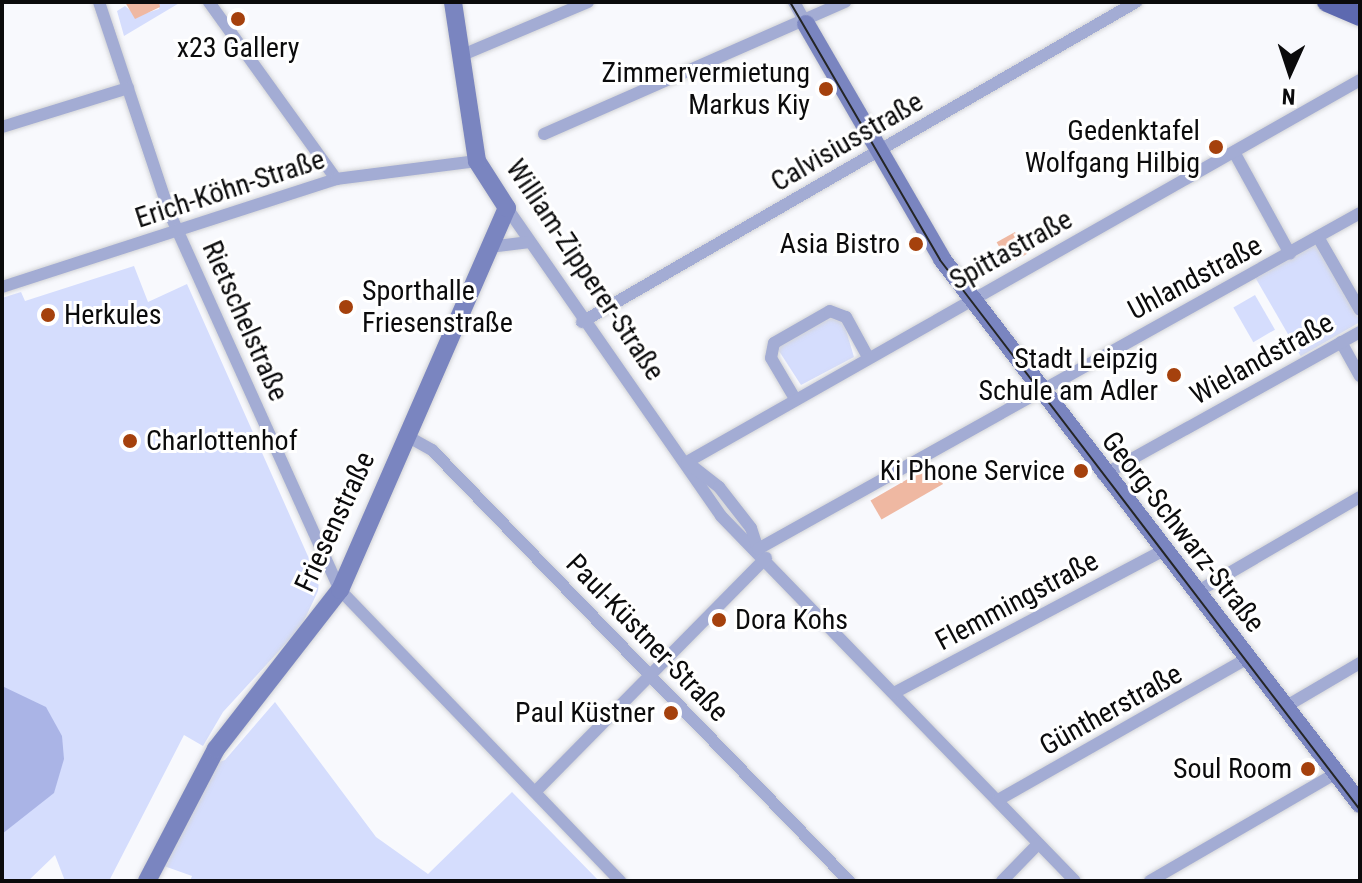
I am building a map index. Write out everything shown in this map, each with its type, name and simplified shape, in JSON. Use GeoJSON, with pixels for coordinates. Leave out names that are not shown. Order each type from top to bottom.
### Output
{"type":"FeatureCollection","features":[{"type":"Feature","properties":{"kind":"main road"},"geometry":{"type":"LineString","coordinates":[[1327,2],[1360,16]]}},
{"type":"Feature","properties":{"kind":"street","name":"Rietschelstraße"},"geometry":{"type":"LineString","coordinates":[[99,2],[177,229],[340,590],[620,881]]}},
{"type":"Feature","properties":{"kind":"street"},"geometry":{"type":"LineString","coordinates":[[209,2],[336,179]]}},
{"type":"Feature","properties":{"kind":"street","name":"William-Zipperer-Straße"},"geometry":{"type":"LineString","coordinates":[[453,2],[477,161],[582,322],[687,462],[721,516],[762,554],[1075,881]]}},
{"type":"Feature","properties":{"kind":"street"},"geometry":{"type":"LineString","coordinates":[[460,56],[588,2]]}},
{"type":"Feature","properties":{"kind":"street","name":"Georg-Schwarz-Straße"},"geometry":{"type":"LineString","coordinates":[[794,2],[880,151],[973,299],[1103,475],[1360,804]]}},
{"type":"Feature","properties":{"kind":"street"},"geometry":{"type":"LineString","coordinates":[[544,134],[806,24],[845,2]]}},
{"type":"Feature","properties":{"kind":"street","name":"Calvisiusstraße"},"geometry":{"type":"LineString","coordinates":[[582,322],[1136,2]]}},
{"type":"Feature","properties":{"kind":"street","name":"Spittastraße"},"geometry":{"type":"LineString","coordinates":[[687,462],[794,397],[1360,80]]}},
{"type":"Feature","properties":{"kind":"street"},"geometry":{"type":"LineString","coordinates":[[2,127],[128,88]]}},
{"type":"Feature","properties":{"kind":"street"},"geometry":{"type":"LineString","coordinates":[[1234,152],[1290,254]]}},
{"type":"Feature","properties":{"kind":"street","name":"Erich-Köhn-Straße"},"geometry":{"type":"LineString","coordinates":[[2,287],[336,179],[477,161]]}},
{"type":"Feature","properties":{"kind":"street","name":"Friesenstraße"},"geometry":{"type":"LineString","coordinates":[[147,881],[216,749],[340,590],[405,435],[507,208]]}},
{"type":"Feature","properties":{"kind":"street","name":"Uhlandstraße"},"geometry":{"type":"LineString","coordinates":[[535,792],[650,677],[762,554],[1040,390],[1360,213]]}},
{"type":"Feature","properties":{"kind":"street"},"geometry":{"type":"LineString","coordinates":[[1318,237],[1360,310]]}},
{"type":"Feature","properties":{"kind":"street"},"geometry":{"type":"LineString","coordinates":[[489,247],[528,242]]}},
{"type":"Feature","properties":{"kind":"street"},"geometry":{"type":"LineString","coordinates":[[794,397],[771,358],[774,343],[830,311],[846,317],[868,357]]}},
{"type":"Feature","properties":{"kind":"street","name":"Wielandstraße"},"geometry":{"type":"LineString","coordinates":[[1103,475],[1360,332]]}},
{"type":"Feature","properties":{"kind":"street"},"geometry":{"type":"LineString","coordinates":[[1341,342],[1360,376]]}},
{"type":"Feature","properties":{"kind":"street","name":"Paul-Küstner-Straße"},"geometry":{"type":"LineString","coordinates":[[405,435],[432,450],[849,881]]}},
{"type":"Feature","properties":{"kind":"street"},"geometry":{"type":"LineString","coordinates":[[1195,593],[1360,497]]}},
{"type":"Feature","properties":{"kind":"street","name":"Flemmingstraße"},"geometry":{"type":"LineString","coordinates":[[894,693],[1162,551]]}},
{"type":"Feature","properties":{"kind":"street","name":"Güntherstraße"},"geometry":{"type":"LineString","coordinates":[[998,800],[1246,659]]}},
{"type":"Feature","properties":{"kind":"street"},"geometry":{"type":"LineString","coordinates":[[1285,707],[1360,663]]}},
{"type":"Feature","properties":{"kind":"street"},"geometry":{"type":"LineString","coordinates":[[1150,881],[1336,773]]}},
{"type":"Feature","properties":{"kind":"street"},"geometry":{"type":"LineString","coordinates":[[1002,881],[1038,844]]}},
{"type":"Feature","properties":{"kind":"shaded area"},"geometry":{"type":"Polygon","coordinates":[[[159,2],[181,2],[124,36],[117,11],[125,6],[137,16],[159,9],[159,2]]]}},
{"type":"Feature","properties":{"kind":"shaded area"},"geometry":{"type":"Polygon","coordinates":[[[1315,243],[1360,322],[1301,356],[1255,278],[1315,243]]]}},
{"type":"Feature","properties":{"kind":"shaded area","name":"Charlottenhof"},"geometry":{"type":"Polygon","coordinates":[[[134,266],[148,302],[187,284],[319,581],[318,591],[301,627],[223,712],[203,746],[184,735],[109,881],[65,881],[55,855],[28,881],[2,881],[2,298],[21,292],[25,301],[134,266]]]}},
{"type":"Feature","properties":{"kind":"shaded area"},"geometry":{"type":"Polygon","coordinates":[[[1255,295],[1275,330],[1253,342],[1233,308],[1255,295]]]}},
{"type":"Feature","properties":{"kind":"shaded area"},"geometry":{"type":"Polygon","coordinates":[[[832,317],[843,320],[854,357],[801,385],[777,348],[832,317]]]}},
{"type":"Feature","properties":{"kind":"shaded area"},"geometry":{"type":"Polygon","coordinates":[[[2,686],[46,707],[62,736],[64,759],[54,793],[2,834],[2,686]]]}},
{"type":"Feature","properties":{"kind":"shaded area"},"geometry":{"type":"Polygon","coordinates":[[[275,702],[376,837],[428,874],[512,792],[599,881],[190,881],[192,876],[164,866],[216,763],[225,760],[275,702]]]}},
{"type":"Feature","properties":{"kind":"building"},"geometry":{"type":"Polygon","coordinates":[[[125,2],[159,2],[160,7],[135,19],[125,2]]]}},
{"type":"Feature","properties":{"kind":"building"},"geometry":{"type":"Polygon","coordinates":[[[1015,232],[1027,254],[1009,264],[997,242],[1015,232]]]}},
{"type":"Feature","properties":{"kind":"building"},"geometry":{"type":"Polygon","coordinates":[[[932,465],[943,484],[882,520],[871,500],[932,465]]]}},
{"type":"Feature","properties":{"kind":"tram line"},"geometry":{"type":"LineString","coordinates":[[790,2],[940,260],[1360,810]]}},
{"type":"Feature","properties":{"kind":"place","name":"x23 Gallery"},"geometry":{"type":"Point","coordinates":[238,19]}},
{"type":"Feature","properties":{"kind":"place","name":"Zimmervermietung Markus Kiy"},"geometry":{"type":"Point","coordinates":[826,89]}},
{"type":"Feature","properties":{"kind":"place","name":"Gedenktafel Wolfgang Hilbig"},"geometry":{"type":"Point","coordinates":[1216,147]}},
{"type":"Feature","properties":{"kind":"place","name":"Asia Bistro"},"geometry":{"type":"Point","coordinates":[916,244]}},
{"type":"Feature","properties":{"kind":"place","name":"Sporthalle Friesenstraße"},"geometry":{"type":"Point","coordinates":[346,307]}},
{"type":"Feature","properties":{"kind":"place","name":"Herkules"},"geometry":{"type":"Point","coordinates":[48,315]}},
{"type":"Feature","properties":{"kind":"place","name":"Stadt Leipzig Schule am Adler"},"geometry":{"type":"Point","coordinates":[1174,375]}},
{"type":"Feature","properties":{"kind":"place","name":"Charlottenhof"},"geometry":{"type":"Point","coordinates":[130,441]}},
{"type":"Feature","properties":{"kind":"place","name":"Ki Phone Service"},"geometry":{"type":"Point","coordinates":[1081,471]}},
{"type":"Feature","properties":{"kind":"place","name":"Dora Kohs"},"geometry":{"type":"Point","coordinates":[719,620]}},
{"type":"Feature","properties":{"kind":"place","name":"Paul Küstner"},"geometry":{"type":"Point","coordinates":[671,713]}},
{"type":"Feature","properties":{"kind":"place","name":"Soul Room"},"geometry":{"type":"Point","coordinates":[1308,769]}}]}
